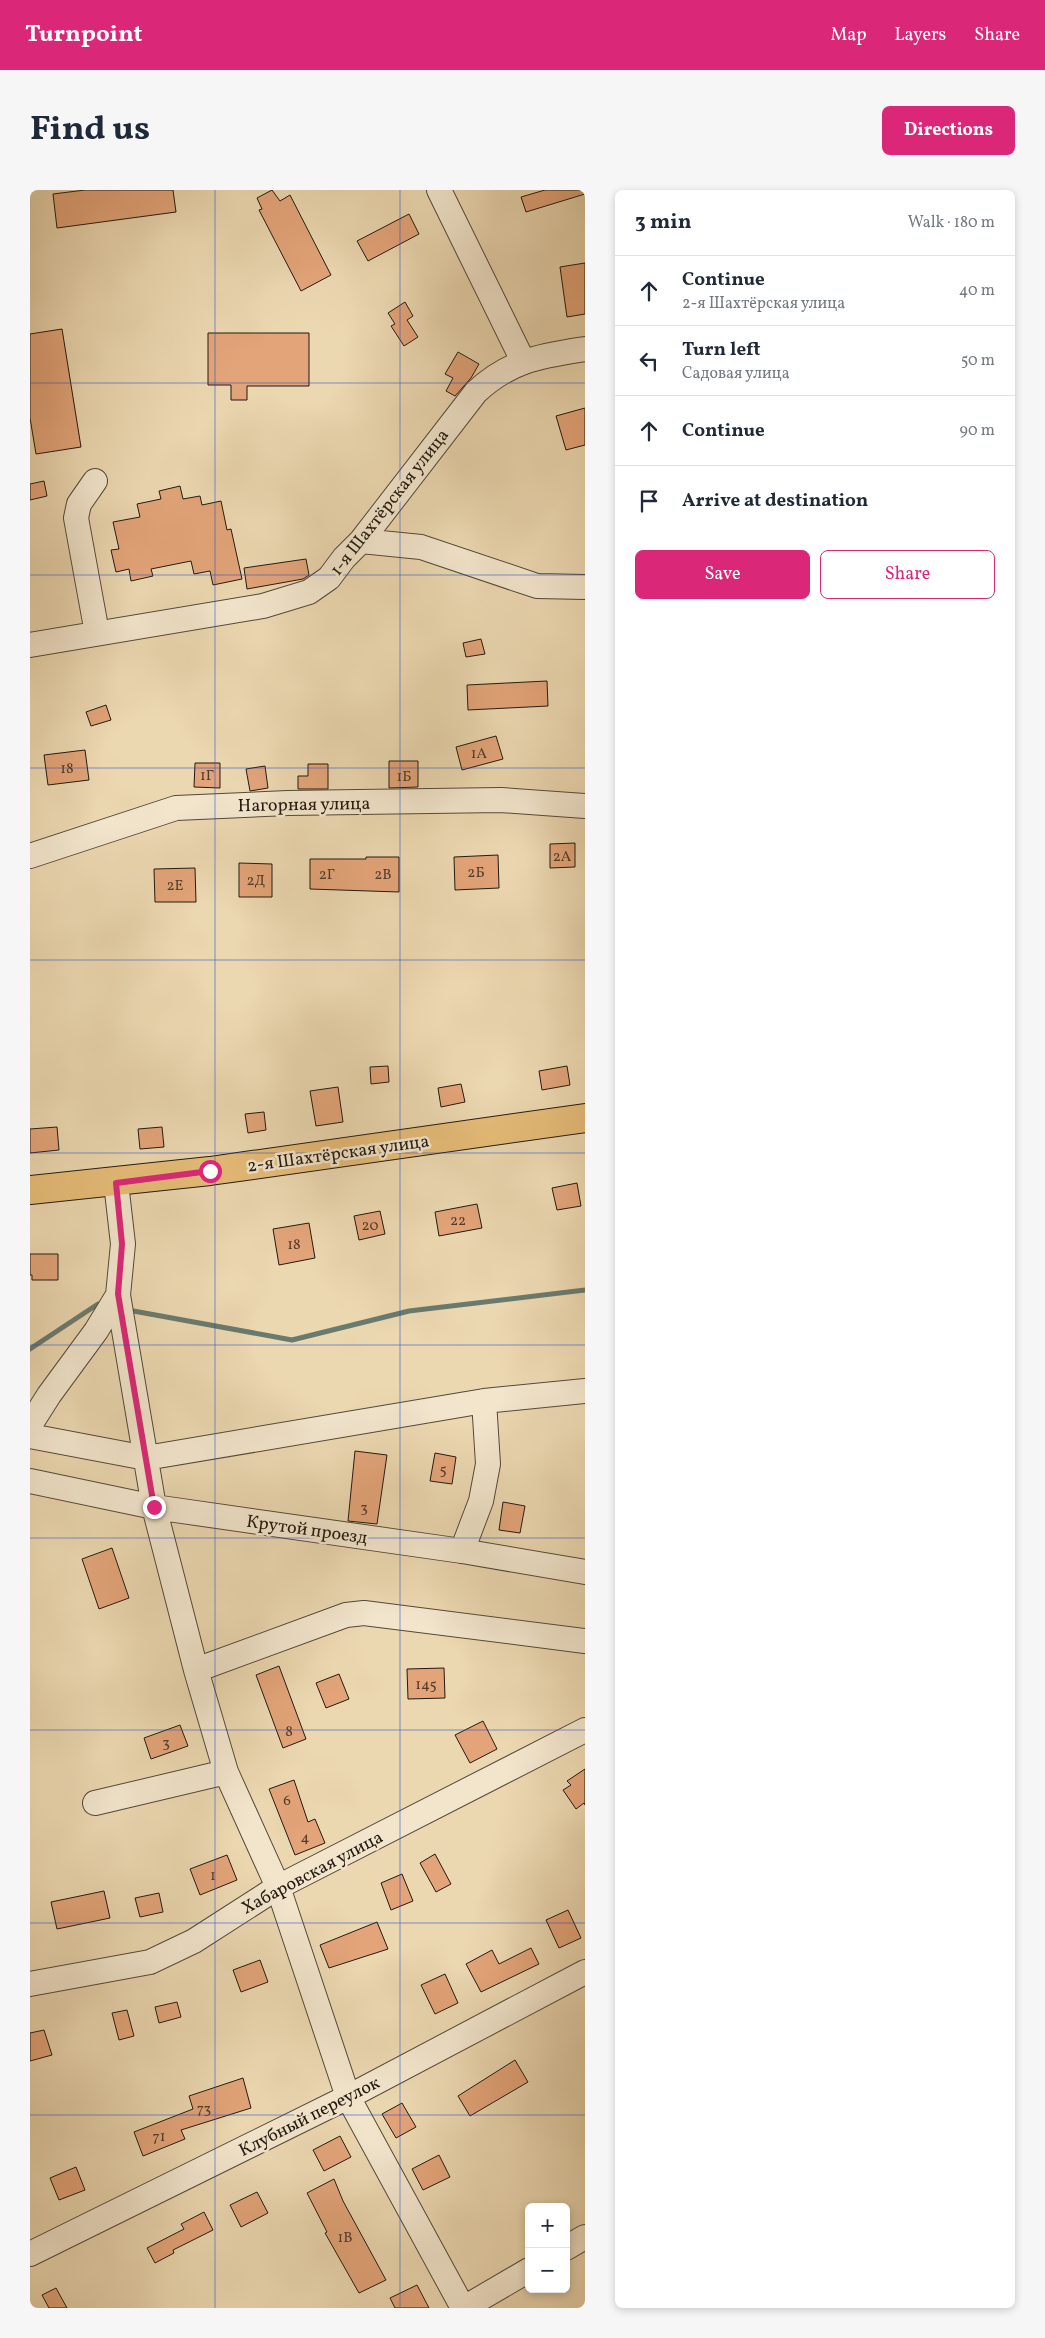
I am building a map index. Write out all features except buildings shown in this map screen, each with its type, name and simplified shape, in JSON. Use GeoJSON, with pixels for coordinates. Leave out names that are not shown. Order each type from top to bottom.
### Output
{"type":"FeatureCollection","features":[{"type":"Feature","properties":{"kind":"main road","name":"2-я Шахтёрская улица"},"geometry":{"type":"LineString","coordinates":[[30,1190],[116,1183],[585,1118]]}},
{"type":"Feature","properties":{"kind":"street"},"geometry":{"type":"LineString","coordinates":[[439,190],[523,361]]}},
{"type":"Feature","properties":{"kind":"street","name":"1-я Шахтёрская улица"},"geometry":{"type":"LineString","coordinates":[[30,645],[286,600],[320,586],[361,541],[476,392],[490,379],[523,361],[585,349]]}},
{"type":"Feature","properties":{"kind":"street"},"geometry":{"type":"LineString","coordinates":[[96,480],[79,504],[76,518],[97,633]]}},
{"type":"Feature","properties":{"kind":"street"},"geometry":{"type":"LineString","coordinates":[[361,541],[421,547],[537,586],[585,586]]}},
{"type":"Feature","properties":{"kind":"street","name":"Нагорная улица"},"geometry":{"type":"LineString","coordinates":[[30,856],[176,808],[288,803],[501,800],[585,806]]}},
{"type":"Feature","properties":{"kind":"street"},"geometry":{"type":"LineString","coordinates":[[116,1183],[122,1244],[118,1294],[154,1507],[196,1670],[226,1772],[278,1887],[348,2097],[463,2308],[525,2272]]}},
{"type":"Feature","properties":{"kind":"street"},"geometry":{"type":"LineString","coordinates":[[30,1425],[49,1395],[96,1331],[118,1294]]}},
{"type":"Feature","properties":{"kind":"street"},"geometry":{"type":"LineString","coordinates":[[30,1436],[146,1458],[484,1401],[585,1391]]}},
{"type":"Feature","properties":{"kind":"street"},"geometry":{"type":"LineString","coordinates":[[462,1551],[481,1501],[488,1464],[484,1401]]}},
{"type":"Feature","properties":{"kind":"street","name":"Крутой проезд"},"geometry":{"type":"LineString","coordinates":[[30,1481],[154,1507],[462,1551],[585,1572]]}},
{"type":"Feature","properties":{"kind":"street"},"geometry":{"type":"LineString","coordinates":[[196,1670],[346,1615],[364,1613],[585,1641]]}},
{"type":"Feature","properties":{"kind":"street","name":"Хабаровская улица"},"geometry":{"type":"LineString","coordinates":[[30,1984],[150,1962],[194,1940],[278,1887],[585,1730]]}},
{"type":"Feature","properties":{"kind":"street"},"geometry":{"type":"LineString","coordinates":[[95,1803],[226,1772]]}},
{"type":"Feature","properties":{"kind":"street","name":"Клубный переулок"},"geometry":{"type":"LineString","coordinates":[[30,2254],[348,2097],[585,1972]]}},
{"type":"Feature","properties":{"kind":"street"},"geometry":{"type":"LineString","coordinates":[[570,2245],[585,2236]]}},
{"type":"Feature","properties":{"kind":"waterway"},"geometry":{"type":"LineString","coordinates":[[128,1310],[292,1340],[409,1311],[585,1290]]}},
{"type":"Feature","properties":{"kind":"waterway"},"geometry":{"type":"LineString","coordinates":[[30,1349],[98,1304],[105,1305]]}},
{"type":"Feature","properties":{"kind":"route"},"geometry":{"type":"LineString","coordinates":[[154,1507],[118,1294],[122,1244],[116,1183],[210,1171]]}}]}
